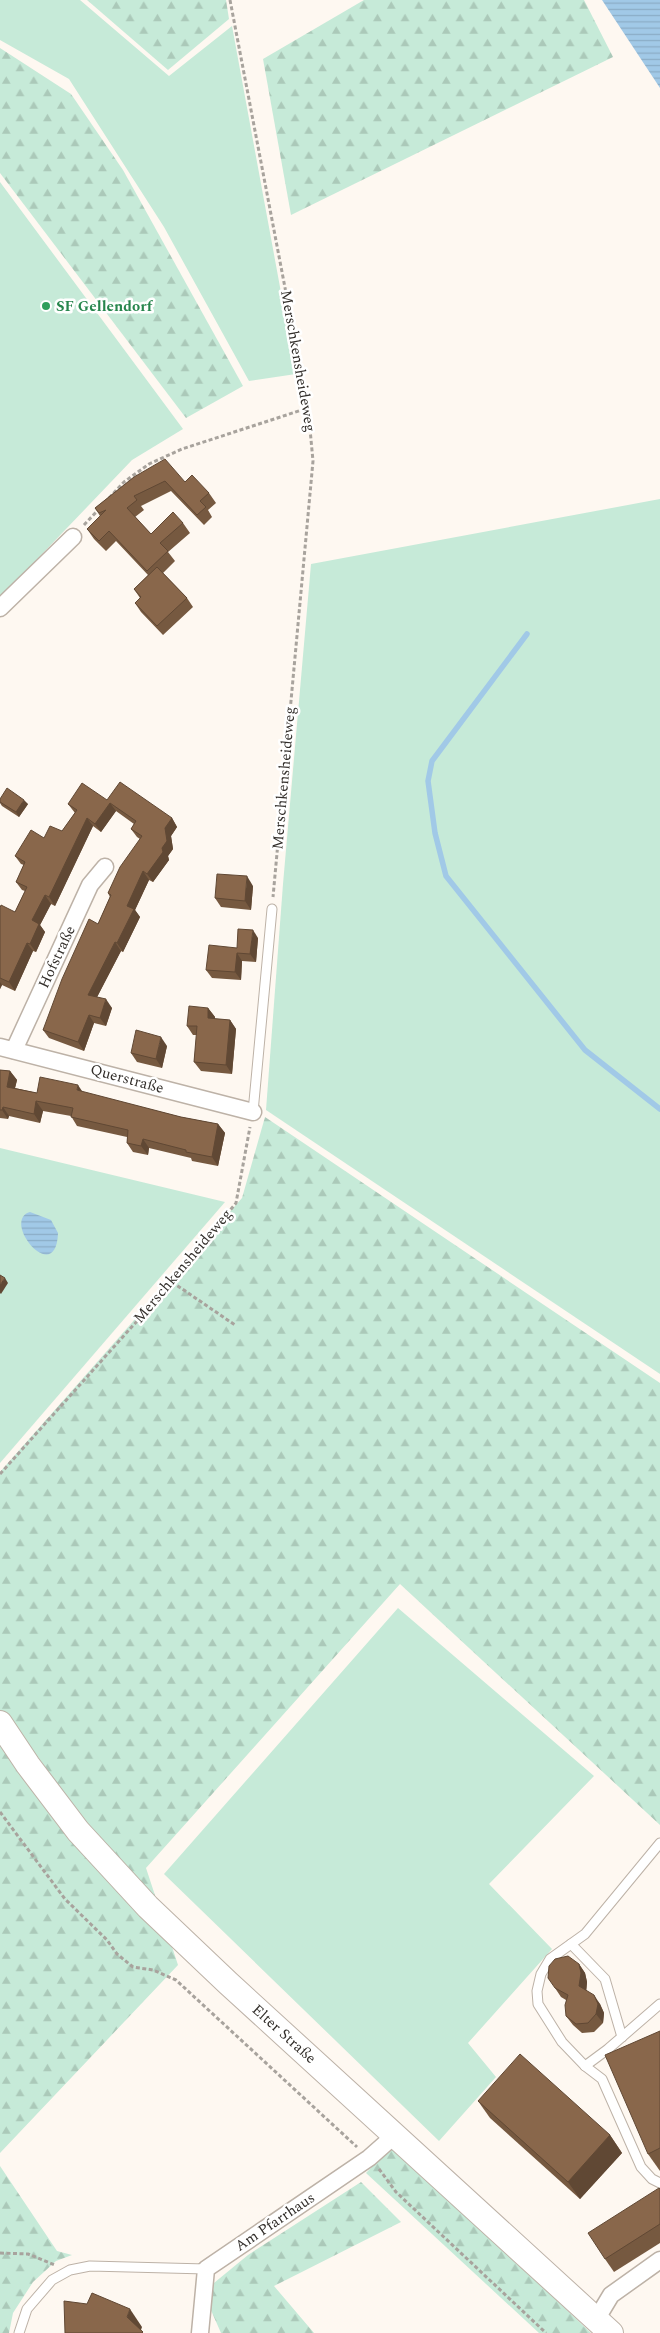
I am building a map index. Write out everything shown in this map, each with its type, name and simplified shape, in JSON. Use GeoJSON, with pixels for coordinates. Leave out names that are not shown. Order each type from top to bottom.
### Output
{"type":"FeatureCollection","features":[{"type":"Feature","properties":{"kind":"main road","name":"Elter Straße"},"geometry":{"type":"LineString","coordinates":[[0,1723],[28,1766],[78,1831],[148,1907],[228,1984],[604,2326]]}},
{"type":"Feature","properties":{"kind":"street"},"geometry":{"type":"LineString","coordinates":[[0,608],[73,537]]}},
{"type":"Feature","properties":{"kind":"street","name":"Hofstraße"},"geometry":{"type":"LineString","coordinates":[[7,1048],[90,885],[105,867]]}},
{"type":"Feature","properties":{"kind":"street","name":"Querstraße"},"geometry":{"type":"LineString","coordinates":[[7,1048],[253,1112]]}},
{"type":"Feature","properties":{"kind":"street","name":"Am Pfarrhaus"},"geometry":{"type":"LineString","coordinates":[[206,2269],[368,2158],[395,2135]]}},
{"type":"Feature","properties":{"kind":"street","name":"Elter Straße"},"geometry":{"type":"LineString","coordinates":[[604,2326],[611,2295],[660,2260]]}},
{"type":"Feature","properties":{"kind":"street"},"geometry":{"type":"LineString","coordinates":[[200,2333],[206,2269]]}},
{"type":"Feature","properties":{"kind":"lane"},"geometry":{"type":"LineString","coordinates":[[253,1112],[272,909]]}},
{"type":"Feature","properties":{"kind":"lane"},"geometry":{"type":"LineString","coordinates":[[660,1843],[585,1934],[550,1959],[541,1974],[537,1991],[538,2004],[562,2042],[585,2066],[602,2079],[641,2167],[652,2179],[660,2183]]}},
{"type":"Feature","properties":{"kind":"lane"},"geometry":{"type":"LineString","coordinates":[[571,1944],[605,1980],[622,2037]]}},
{"type":"Feature","properties":{"kind":"lane"},"geometry":{"type":"LineString","coordinates":[[585,2066],[660,2004]]}},
{"type":"Feature","properties":{"kind":"lane"},"geometry":{"type":"LineString","coordinates":[[19,2333],[27,2309],[52,2280],[70,2270],[90,2266],[206,2269]]}},
{"type":"Feature","properties":{"kind":"path","name":"Merschkensheideweg"},"geometry":{"type":"LineString","coordinates":[[230,0],[308,408],[313,461],[272,909]]}},
{"type":"Feature","properties":{"kind":"path"},"geometry":{"type":"LineString","coordinates":[[73,537],[124,482],[149,464],[182,449],[308,408]]}},
{"type":"Feature","properties":{"kind":"path","name":"Merschkensheideweg"},"geometry":{"type":"LineString","coordinates":[[0,1474],[172,1282],[236,1203],[253,1112]]}},
{"type":"Feature","properties":{"kind":"path"},"geometry":{"type":"LineString","coordinates":[[172,1282],[235,1325]]}},
{"type":"Feature","properties":{"kind":"path"},"geometry":{"type":"LineString","coordinates":[[0,1812],[65,1899],[107,1940],[117,1954],[133,1967],[153,1970],[176,1980],[377,2166],[396,2192],[546,2333]]}},
{"type":"Feature","properties":{"kind":"path"},"geometry":{"type":"LineString","coordinates":[[0,2253],[28,2254],[70,2270]]}},
{"type":"Feature","properties":{"kind":"green space"},"geometry":{"type":"Polygon","coordinates":[[[0,0],[80,0],[169,76],[232,26],[296,374],[249,381],[164,227],[69,79],[0,40],[0,0]]]}},
{"type":"Feature","properties":{"kind":"green space"},"geometry":{"type":"Polygon","coordinates":[[[87,0],[226,0],[229,19],[168,70],[87,0]]]}},
{"type":"Feature","properties":{"kind":"green space"},"geometry":{"type":"Polygon","coordinates":[[[364,0],[584,0],[613,57],[291,215],[263,59],[364,0]]]}},
{"type":"Feature","properties":{"kind":"green space"},"geometry":{"type":"Polygon","coordinates":[[[0,48],[71,94],[123,170],[243,386],[186,418],[0,173],[0,48]]]}},
{"type":"Feature","properties":{"kind":"green space","name":"SF Gellendorf"},"geometry":{"type":"Polygon","coordinates":[[[0,182],[183,429],[132,460],[0,598],[0,182]]]}},
{"type":"Feature","properties":{"kind":"green space"},"geometry":{"type":"Polygon","coordinates":[[[660,499],[660,1374],[266,1110],[283,884],[311,564],[660,499]]]}},
{"type":"Feature","properties":{"kind":"green space"},"geometry":{"type":"Polygon","coordinates":[[[265,1117],[660,1383],[660,1825],[400,1584],[146,1868],[178,1965],[0,2153],[0,1472],[242,1198],[265,1117]]]}},
{"type":"Feature","properties":{"kind":"green space"},"geometry":{"type":"Polygon","coordinates":[[[0,1148],[225,1202],[0,1463],[0,1148]]]}},
{"type":"Feature","properties":{"kind":"green space"},"geometry":{"type":"Polygon","coordinates":[[[398,1608],[594,1776],[489,1884],[552,1949],[468,2043],[496,2077],[439,2141],[164,1874],[398,1608]]]}},
{"type":"Feature","properties":{"kind":"green space"},"geometry":{"type":"Polygon","coordinates":[[[393,2145],[591,2333],[539,2333],[366,2173],[393,2145]]]}},
{"type":"Feature","properties":{"kind":"green space"},"geometry":{"type":"Polygon","coordinates":[[[0,2166],[57,2251],[72,2255],[56,2261],[33,2282],[13,2313],[9,2333],[0,2333],[0,2166]]]}},
{"type":"Feature","properties":{"kind":"green space"},"geometry":{"type":"Polygon","coordinates":[[[361,2182],[401,2222],[274,2286],[314,2333],[221,2333],[203,2292],[248,2255],[361,2182]]]}},
{"type":"Feature","properties":{"kind":"water"},"geometry":{"type":"Polygon","coordinates":[[[602,0],[660,0],[660,88],[602,0]]]}},
{"type":"Feature","properties":{"kind":"water"},"geometry":{"type":"Polygon","coordinates":[[[30,1212],[51,1220],[58,1233],[55,1248],[49,1254],[40,1253],[25,1237],[21,1227],[23,1218],[30,1212]]]}},
{"type":"Feature","properties":{"kind":"building"},"geometry":{"type":"Polygon","coordinates":[[[165,459],[185,482],[192,475],[209,493],[200,501],[206,507],[197,515],[165,481],[134,496],[137,500],[127,508],[151,534],[173,512],[183,523],[160,543],[168,551],[147,571],[109,531],[99,541],[87,529],[106,510],[99,513],[95,508],[134,477],[165,459]]]}},
{"type":"Feature","properties":{"kind":"building"},"geometry":{"type":"Polygon","coordinates":[[[157,567],[187,598],[157,626],[135,603],[141,597],[134,589],[157,567]]]}},
{"type":"Feature","properties":{"kind":"building"},"geometry":{"type":"Polygon","coordinates":[[[120,782],[172,818],[165,828],[167,841],[162,848],[163,852],[147,874],[143,871],[127,906],[134,909],[88,995],[106,999],[100,1018],[89,1015],[78,1042],[43,1030],[62,979],[89,919],[98,924],[111,895],[108,893],[120,867],[142,836],[131,829],[136,821],[110,803],[95,824],[87,818],[49,897],[45,895],[32,920],[39,924],[30,944],[27,943],[9,982],[0,978],[0,908],[1,905],[15,912],[27,887],[16,882],[25,862],[15,856],[31,830],[44,838],[50,826],[62,831],[77,810],[68,804],[82,783],[107,800],[120,782]]]}},
{"type":"Feature","properties":{"kind":"building"},"geometry":{"type":"Polygon","coordinates":[[[7,788],[24,800],[16,812],[0,802],[7,788]]]}},
{"type":"Feature","properties":{"kind":"building"},"geometry":{"type":"Polygon","coordinates":[[[217,874],[247,876],[245,901],[215,898],[217,874]]]}},
{"type":"Feature","properties":{"kind":"building"},"geometry":{"type":"Polygon","coordinates":[[[238,929],[253,930],[250,954],[237,953],[235,972],[206,970],[209,945],[237,948],[238,929]]]}},
{"type":"Feature","properties":{"kind":"building"},"geometry":{"type":"Polygon","coordinates":[[[189,1006],[208,1008],[208,1018],[230,1020],[226,1065],[194,1062],[197,1026],[187,1026],[189,1006]]]}},
{"type":"Feature","properties":{"kind":"building"},"geometry":{"type":"Polygon","coordinates":[[[136,1030],[161,1037],[156,1059],[131,1053],[136,1030]]]}},
{"type":"Feature","properties":{"kind":"building"},"geometry":{"type":"Polygon","coordinates":[[[0,1070],[10,1071],[7,1087],[37,1093],[40,1077],[78,1085],[77,1090],[181,1117],[218,1124],[212,1157],[186,1152],[186,1150],[143,1139],[141,1146],[127,1143],[128,1130],[71,1117],[73,1108],[36,1101],[34,1114],[3,1107],[0,1110],[0,1070]]]}},
{"type":"Feature","properties":{"kind":"building"},"geometry":{"type":"Polygon","coordinates":[[[0,1275],[5,1278],[0,1285],[0,1275]]]}},
{"type":"Feature","properties":{"kind":"building"},"geometry":{"type":"Polygon","coordinates":[[[568,1956],[579,1964],[581,1973],[579,1986],[594,1995],[598,2004],[596,2014],[588,2023],[576,2024],[566,2016],[565,2005],[568,1995],[555,1988],[548,1978],[549,1966],[555,1959],[568,1956]]]}},
{"type":"Feature","properties":{"kind":"building"},"geometry":{"type":"Polygon","coordinates":[[[660,2031],[660,2148],[648,2154],[605,2055],[660,2031]]]}},
{"type":"Feature","properties":{"kind":"building"},"geometry":{"type":"Polygon","coordinates":[[[520,2054],[610,2135],[568,2182],[478,2101],[520,2054]]]}},
{"type":"Feature","properties":{"kind":"building"},"geometry":{"type":"Polygon","coordinates":[[[659,2188],[660,2224],[605,2259],[588,2233],[659,2188]]]}},
{"type":"Feature","properties":{"kind":"building"},"geometry":{"type":"Polygon","coordinates":[[[92,2293],[130,2309],[127,2317],[143,2332],[65,2333],[64,2301],[87,2304],[92,2293]]]}},
{"type":"Feature","properties":{"kind":"waterway"},"geometry":{"type":"LineString","coordinates":[[527,634],[432,761],[428,781],[435,833],[446,876],[585,1050],[660,1109]]}},
{"type":"Feature","properties":{"kind":"place","name":"SF Gellendorf"},"geometry":{"type":"Point","coordinates":[46,306]}}]}
